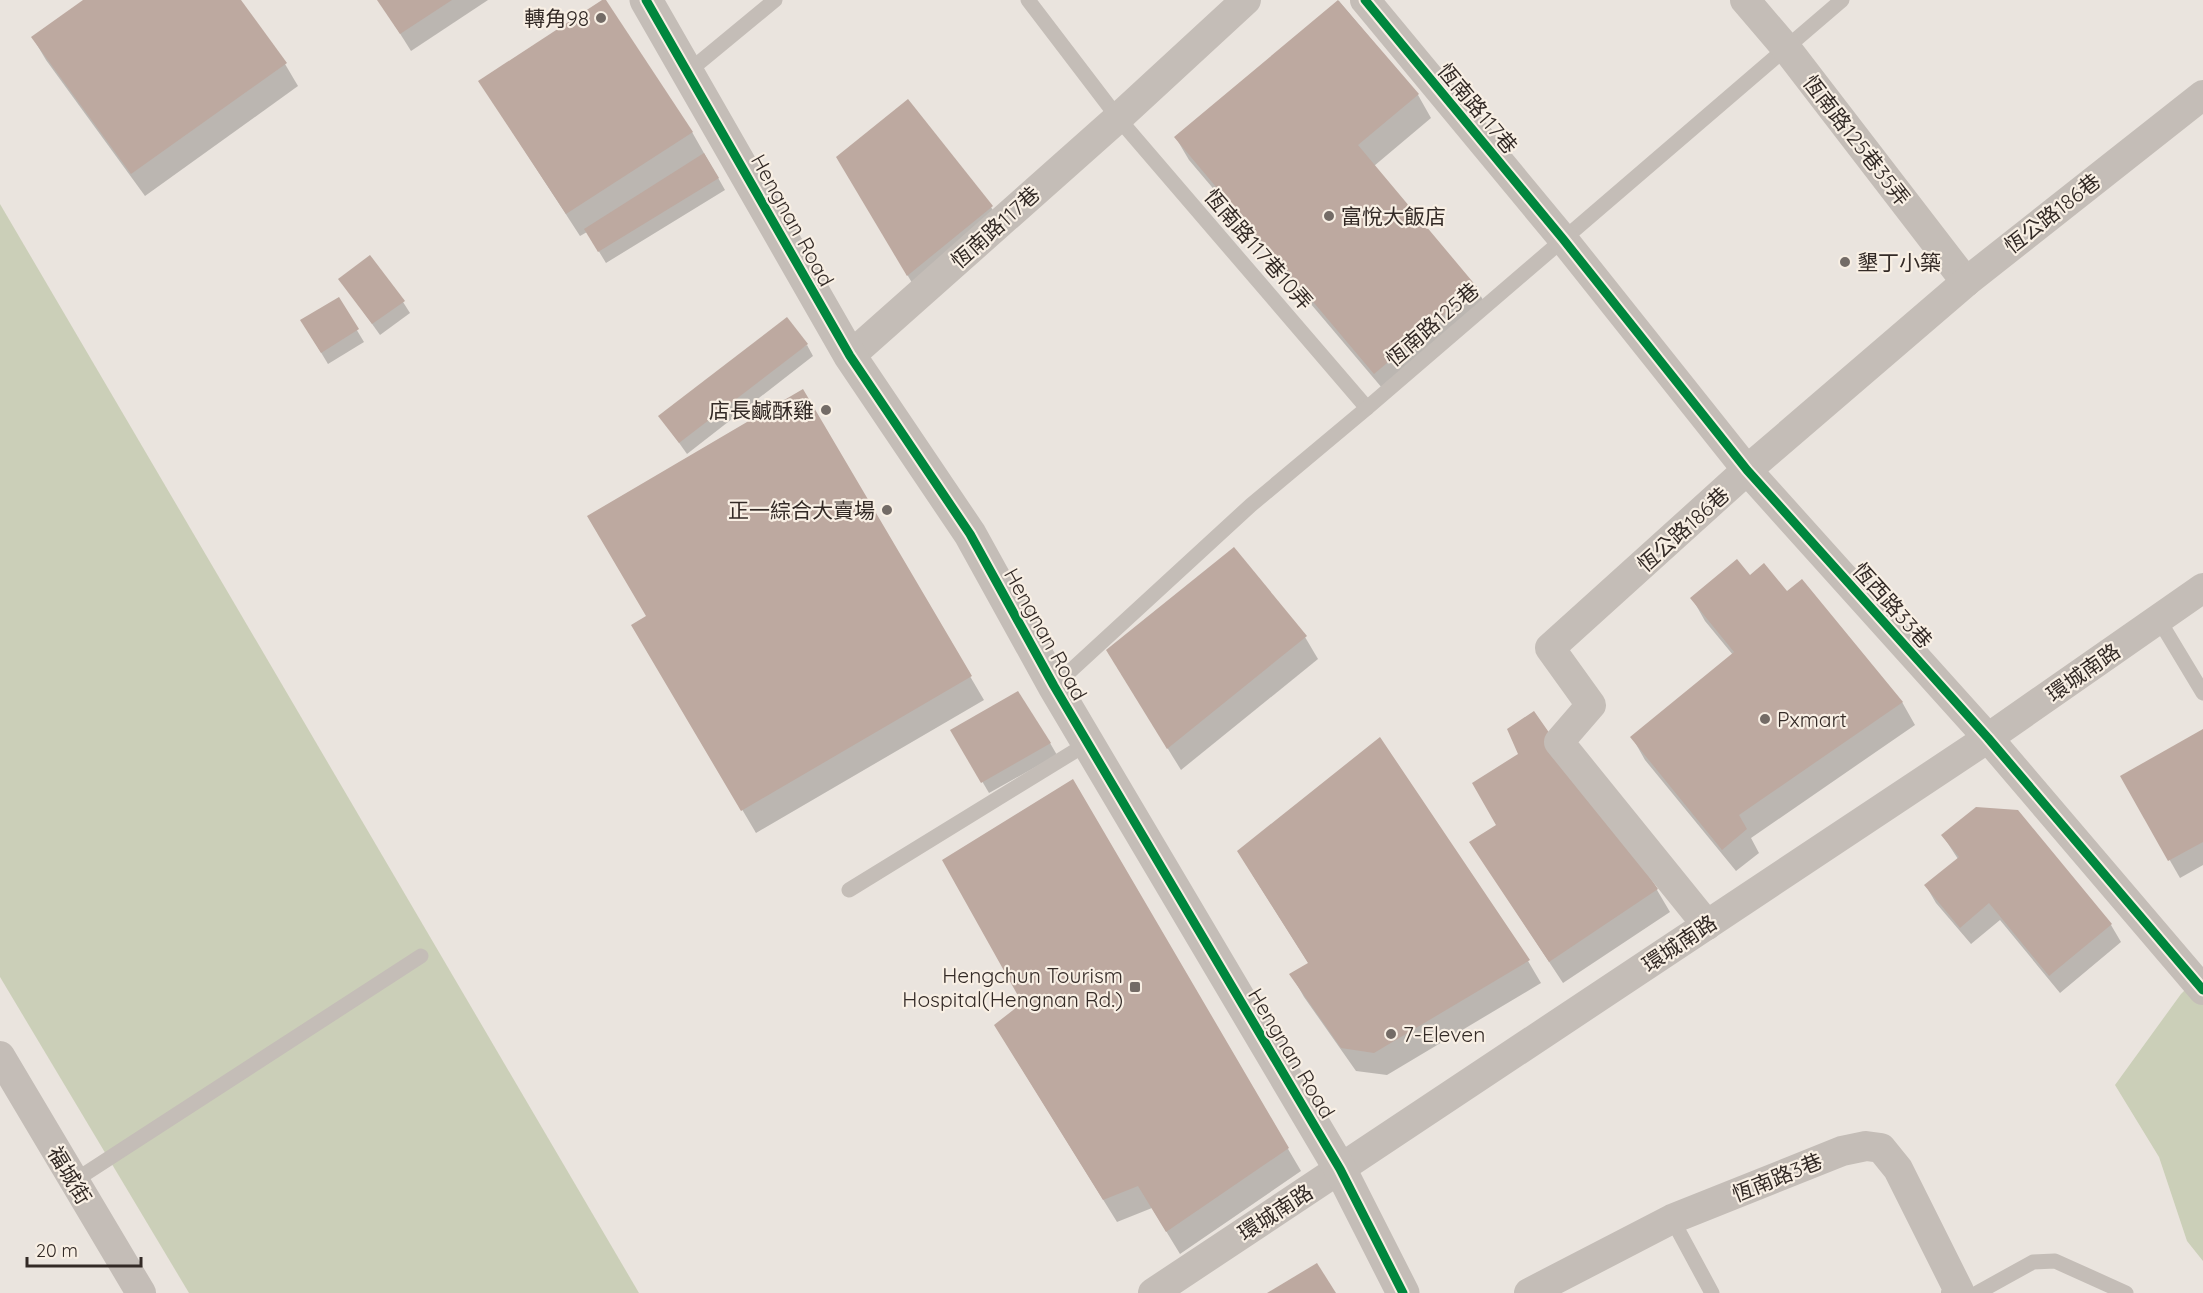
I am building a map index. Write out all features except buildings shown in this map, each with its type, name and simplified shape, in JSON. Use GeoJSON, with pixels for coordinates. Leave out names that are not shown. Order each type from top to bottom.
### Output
{"type":"FeatureCollection","features":[{"type":"Feature","properties":{"kind":"street","name":"Hengnan Road"},"geometry":{"type":"LineString","coordinates":[[646,0],[850,356],[970,534],[1054,686],[1340,1169],[1403,1293]]}},
{"type":"Feature","properties":{"kind":"street","name":"恆南路117巷"},"geometry":{"type":"LineString","coordinates":[[850,356],[1118,118],[1246,0]]}},
{"type":"Feature","properties":{"kind":"street","name":"恆南路117巷"},"geometry":{"type":"LineString","coordinates":[[1365,0],[1563,239]]}},
{"type":"Feature","properties":{"kind":"street","name":"恆南路125巷35弄"},"geometry":{"type":"LineString","coordinates":[[1745,0],[1786,48],[1966,282]]}},
{"type":"Feature","properties":{"kind":"street","name":"恆公路186巷"},"geometry":{"type":"LineString","coordinates":[[1707,925],[1559,742],[1591,705],[1550,648],[1748,470],[1966,282],[2203,95]]}},
{"type":"Feature","properties":{"kind":"street","name":"恆西路33巷"},"geometry":{"type":"LineString","coordinates":[[1563,239],[1748,470],[1988,738],[2203,990]]}},
{"type":"Feature","properties":{"kind":"street","name":"環城南路"},"geometry":{"type":"LineString","coordinates":[[1153,1293],[1988,738],[2203,588]]}},
{"type":"Feature","properties":{"kind":"street","name":"福城街"},"geometry":{"type":"LineString","coordinates":[[0,1056],[141,1293]]}},
{"type":"Feature","properties":{"kind":"street","name":"恆南路3巷"},"geometry":{"type":"LineString","coordinates":[[1529,1293],[1672,1219],[1842,1151],[1866,1146],[1881,1148],[1898,1169],[1964,1293]]}},
{"type":"Feature","properties":{"kind":"lane"},"geometry":{"type":"LineString","coordinates":[[689,72],[775,0]]}},
{"type":"Feature","properties":{"kind":"lane","name":"恆南路117巷10弄"},"geometry":{"type":"LineString","coordinates":[[1028,0],[1118,118],[1367,408]]}},
{"type":"Feature","properties":{"kind":"lane","name":"恆南路125巷"},"geometry":{"type":"LineString","coordinates":[[1054,686],[1251,505],[1842,0]]}},
{"type":"Feature","properties":{"kind":"lane"},"geometry":{"type":"LineString","coordinates":[[2159,620],[2203,693]]}},
{"type":"Feature","properties":{"kind":"lane"},"geometry":{"type":"LineString","coordinates":[[849,890],[1088,743]]}},
{"type":"Feature","properties":{"kind":"lane"},"geometry":{"type":"LineString","coordinates":[[74,1181],[421,956]]}},
{"type":"Feature","properties":{"kind":"lane"},"geometry":{"type":"LineString","coordinates":[[1672,1219],[1712,1293]]}},
{"type":"Feature","properties":{"kind":"lane"},"geometry":{"type":"LineString","coordinates":[[1964,1293],[2033,1262],[2055,1261],[2126,1293]]}},
{"type":"Feature","properties":{"kind":"green space"},"geometry":{"type":"Polygon","coordinates":[[[0,204],[639,1293],[189,1293],[0,977],[0,204]]]}},
{"type":"Feature","properties":{"kind":"green space"},"geometry":{"type":"Polygon","coordinates":[[[2203,972],[2203,1261],[2187,1241],[2159,1157],[2115,1085],[2181,994],[2203,972]]]}},
{"type":"Feature","properties":{"kind":"cycle path"},"geometry":{"type":"LineString","coordinates":[[646,0],[850,356],[970,534],[1054,686],[1340,1169],[1403,1293]]}},
{"type":"Feature","properties":{"kind":"cycle path"},"geometry":{"type":"LineString","coordinates":[[1365,0],[1563,239],[1747,470],[1988,738],[2203,990]]}},
{"type":"Feature","properties":{"kind":"place","name":"轉角98"},"geometry":{"type":"Point","coordinates":[601,18]}},
{"type":"Feature","properties":{"kind":"place","name":"富悅大飯店"},"geometry":{"type":"Point","coordinates":[1329,216]}},
{"type":"Feature","properties":{"kind":"place","name":"墾丁小築"},"geometry":{"type":"Point","coordinates":[1845,262]}},
{"type":"Feature","properties":{"kind":"place","name":"店長鹹酥雞"},"geometry":{"type":"Point","coordinates":[826,410]}},
{"type":"Feature","properties":{"kind":"place","name":"正一綜合大賣場"},"geometry":{"type":"Point","coordinates":[887,510]}},
{"type":"Feature","properties":{"kind":"place","name":"Pxmart"},"geometry":{"type":"Point","coordinates":[1765,719]}},
{"type":"Feature","properties":{"kind":"place","name":"Hengchun Tourism Hospital(Hengnan Rd.)"},"geometry":{"type":"Point","coordinates":[1135,987]}},
{"type":"Feature","properties":{"kind":"place","name":"7-Eleven"},"geometry":{"type":"Point","coordinates":[1391,1034]}}]}
